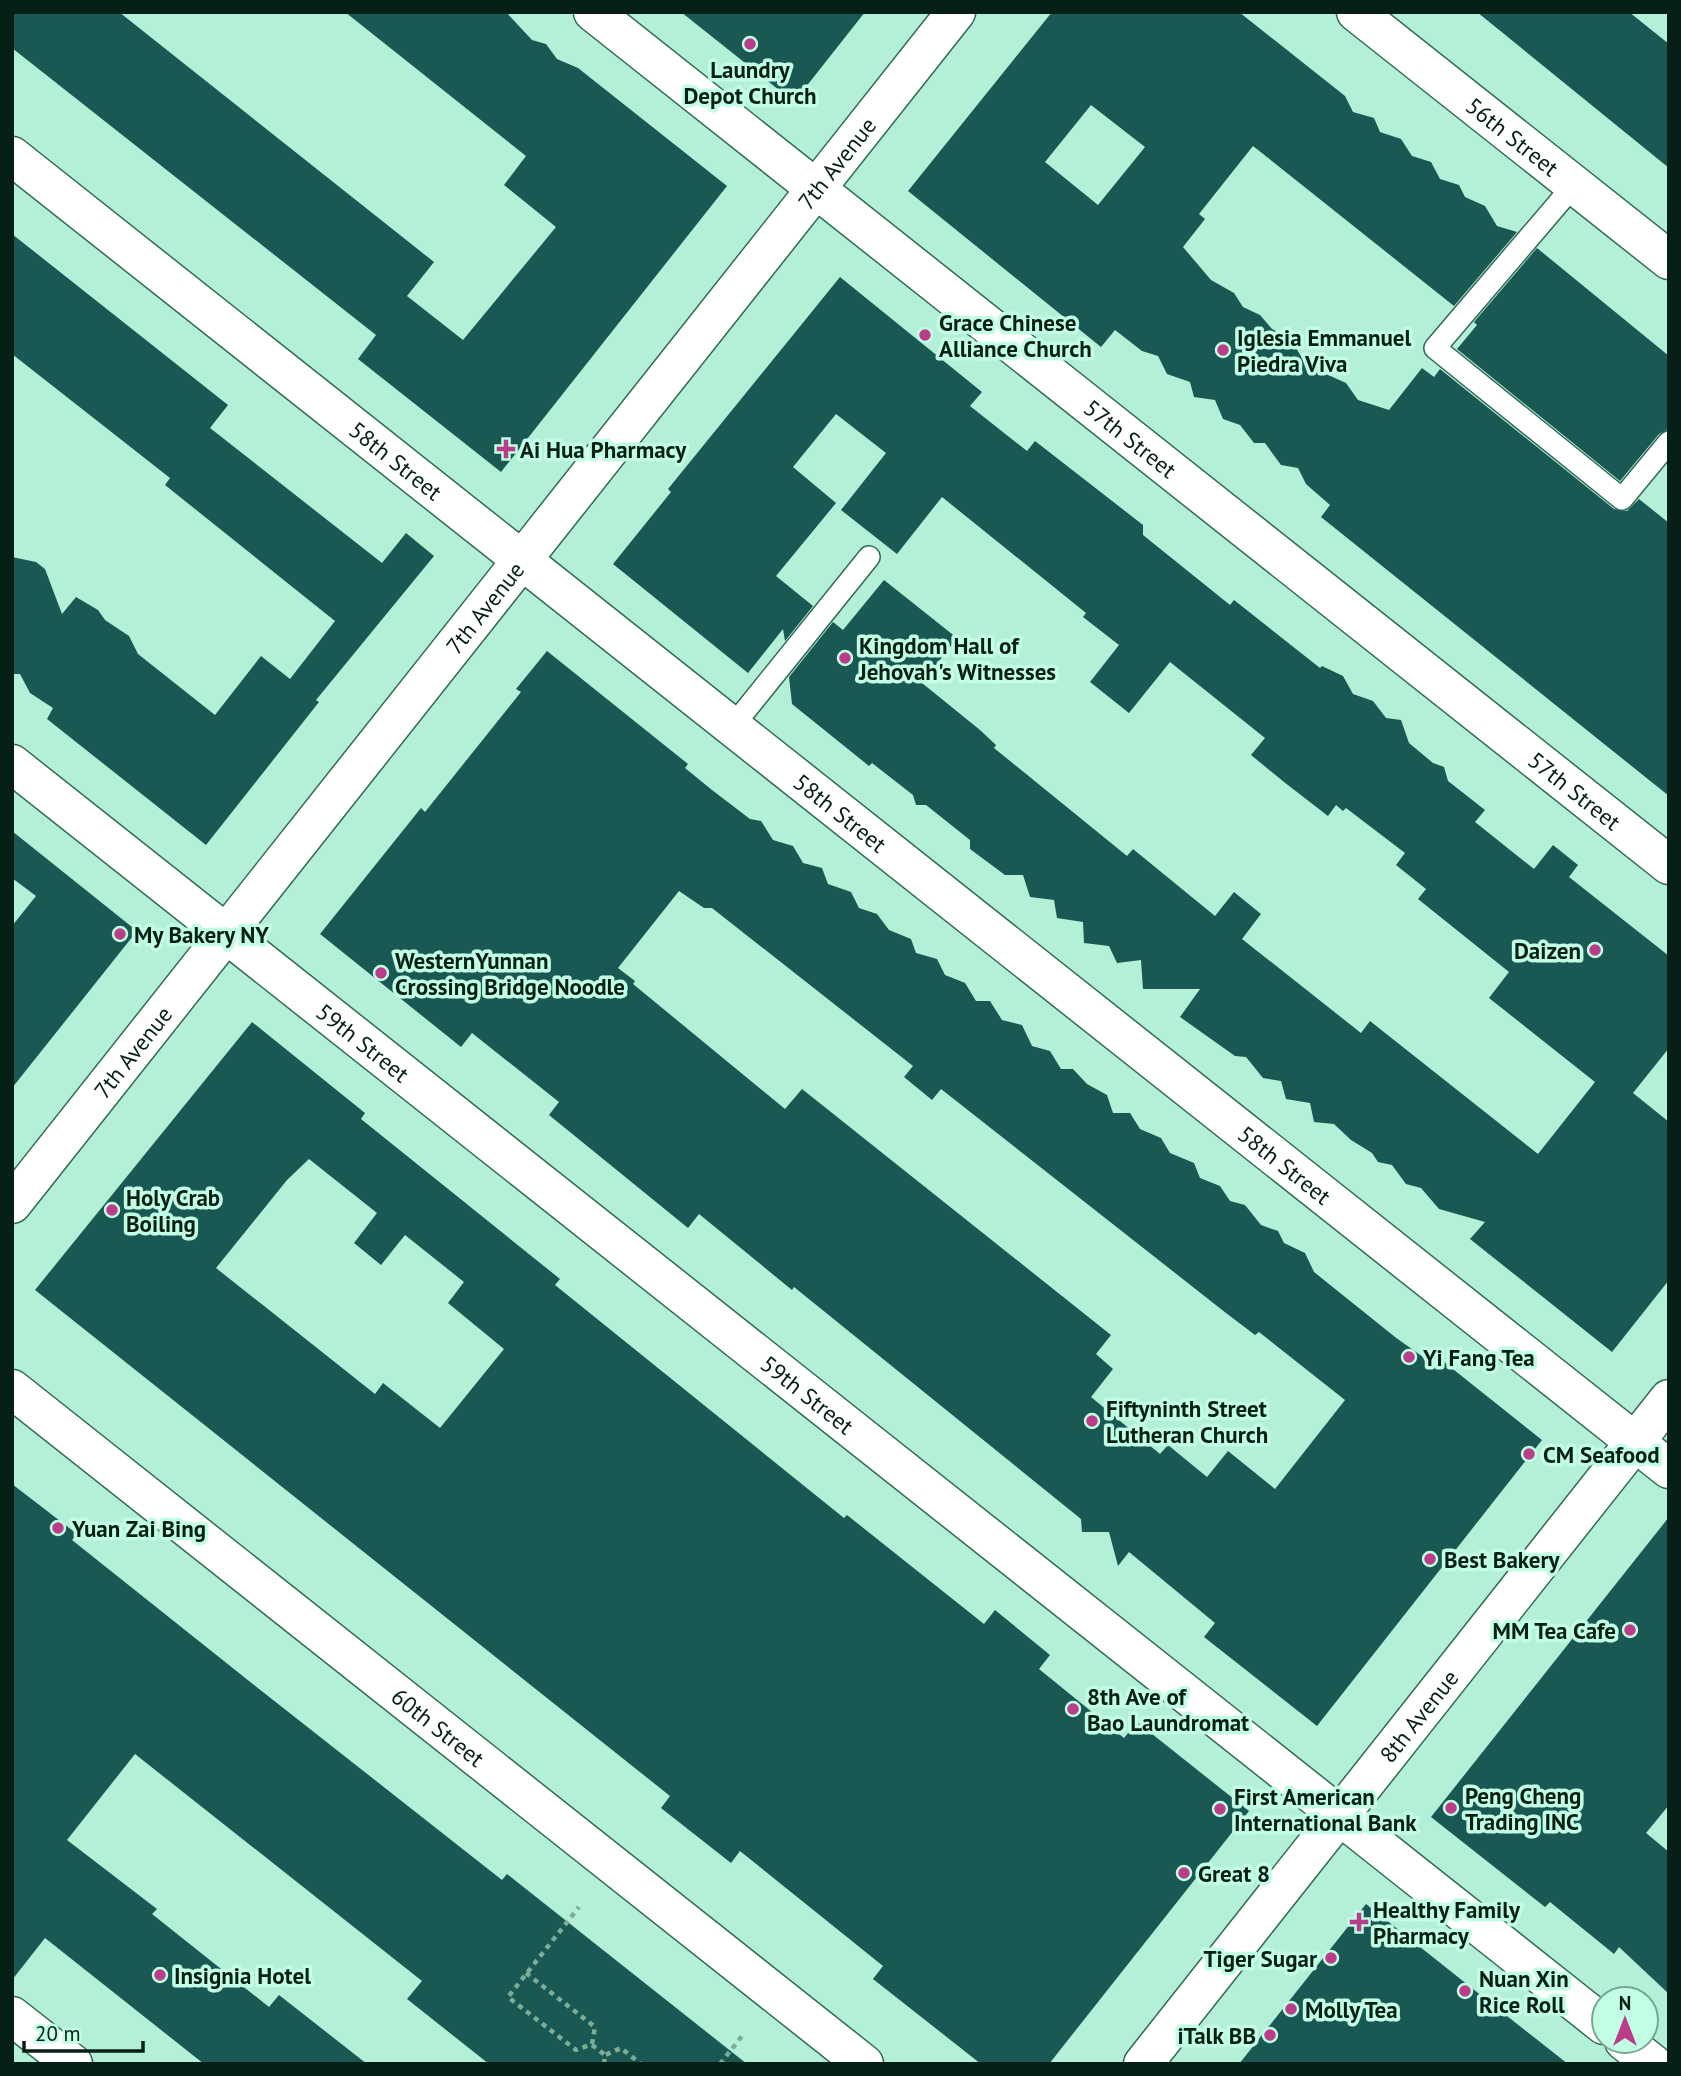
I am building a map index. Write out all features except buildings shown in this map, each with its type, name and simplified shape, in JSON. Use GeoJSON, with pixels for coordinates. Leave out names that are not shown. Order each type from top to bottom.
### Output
{"type":"FeatureCollection","features":[{"type":"Feature","properties":{"kind":"street","name":"57th Street"},"geometry":{"type":"LineString","coordinates":[[593,12],[1669,865]]}},
{"type":"Feature","properties":{"kind":"street","name":"7th Avenue"},"geometry":{"type":"LineString","coordinates":[[12,1204],[956,12]]}},
{"type":"Feature","properties":{"kind":"street","name":"56th Street"},"geometry":{"type":"LineString","coordinates":[[1356,12],[1669,260]]}},
{"type":"Feature","properties":{"kind":"street","name":"58th Street"},"geometry":{"type":"LineString","coordinates":[[12,156],[1669,1469]]}},
{"type":"Feature","properties":{"kind":"street","name":"59th Street"},"geometry":{"type":"LineString","coordinates":[[12,764],[1590,2014]]}},
{"type":"Feature","properties":{"kind":"street","name":"60th Street"},"geometry":{"type":"LineString","coordinates":[[12,1389],[864,2064]]}},
{"type":"Feature","properties":{"kind":"street","name":"8th Avenue"},"geometry":{"type":"LineString","coordinates":[[1143,2064],[1669,1399]]}},
{"type":"Feature","properties":{"kind":"street"},"geometry":{"type":"LineString","coordinates":[[12,2016],[73,2064]]}},
{"type":"Feature","properties":{"kind":"lane"},"geometry":{"type":"LineString","coordinates":[[1574,185],[1435,348],[1622,499],[1669,442]]}},
{"type":"Feature","properties":{"kind":"lane"},"geometry":{"type":"LineString","coordinates":[[732,727],[869,557]]}},
{"type":"Feature","properties":{"kind":"path"},"geometry":{"type":"LineString","coordinates":[[579,1907],[508,1997],[576,2050],[592,2044]]}},
{"type":"Feature","properties":{"kind":"path"},"geometry":{"type":"LineString","coordinates":[[526,1973],[595,2027],[592,2044]]}},
{"type":"Feature","properties":{"kind":"path"},"geometry":{"type":"LineString","coordinates":[[720,2064],[742,2036]]}},
{"type":"Feature","properties":{"kind":"path"},"geometry":{"type":"LineString","coordinates":[[592,2044],[605,2055]]}},
{"type":"Feature","properties":{"kind":"path"},"geometry":{"type":"LineString","coordinates":[[605,2055],[621,2048],[641,2064]]}},
{"type":"Feature","properties":{"kind":"path"},"geometry":{"type":"LineString","coordinates":[[604,2064],[605,2055]]}},
{"type":"Feature","properties":{"kind":"place","name":"Laundry Depot Church"},"geometry":{"type":"Point","coordinates":[750,44]}},
{"type":"Feature","properties":{"kind":"place","name":"Grace Chinese Alliance Church"},"geometry":{"type":"Point","coordinates":[925,335]}},
{"type":"Feature","properties":{"kind":"place","name":"Iglesia Emmanuel Piedra Viva"},"geometry":{"type":"Point","coordinates":[1223,350]}},
{"type":"Feature","properties":{"kind":"place","name":"Ai Hua Pharmacy"},"geometry":{"type":"Point","coordinates":[506,449]}},
{"type":"Feature","properties":{"kind":"place","name":"Kingdom Hall of Jehovah's Witnesses"},"geometry":{"type":"Point","coordinates":[845,658]}},
{"type":"Feature","properties":{"kind":"place","name":"My Bakery NY"},"geometry":{"type":"Point","coordinates":[120,934]}},
{"type":"Feature","properties":{"kind":"place","name":"Daizen"},"geometry":{"type":"Point","coordinates":[1595,950]}},
{"type":"Feature","properties":{"kind":"place","name":"WesternYunnan Crossing Bridge Noodle"},"geometry":{"type":"Point","coordinates":[381,973]}},
{"type":"Feature","properties":{"kind":"place","name":"Holy Crab Boiling"},"geometry":{"type":"Point","coordinates":[112,1210]}},
{"type":"Feature","properties":{"kind":"place","name":"Yi Fang Tea"},"geometry":{"type":"Point","coordinates":[1409,1357]}},
{"type":"Feature","properties":{"kind":"place","name":"Fiftyninth Street Lutheran Church"},"geometry":{"type":"Point","coordinates":[1092,1421]}},
{"type":"Feature","properties":{"kind":"place","name":"CM Seafood"},"geometry":{"type":"Point","coordinates":[1529,1454]}},
{"type":"Feature","properties":{"kind":"place","name":"Yuan Zai Bing"},"geometry":{"type":"Point","coordinates":[58,1528]}},
{"type":"Feature","properties":{"kind":"place","name":"Best Bakery"},"geometry":{"type":"Point","coordinates":[1430,1559]}},
{"type":"Feature","properties":{"kind":"place","name":"MM Tea Cafe"},"geometry":{"type":"Point","coordinates":[1630,1630]}},
{"type":"Feature","properties":{"kind":"place","name":"8th Ave of Bao Laundromat"},"geometry":{"type":"Point","coordinates":[1073,1709]}},
{"type":"Feature","properties":{"kind":"place","name":"Peng Cheng Trading INC"},"geometry":{"type":"Point","coordinates":[1451,1808]}},
{"type":"Feature","properties":{"kind":"place","name":"First American International Bank"},"geometry":{"type":"Point","coordinates":[1220,1809]}},
{"type":"Feature","properties":{"kind":"place","name":"Great 8"},"geometry":{"type":"Point","coordinates":[1184,1873]}},
{"type":"Feature","properties":{"kind":"place","name":"Healthy Family Pharmacy"},"geometry":{"type":"Point","coordinates":[1359,1922]}},
{"type":"Feature","properties":{"kind":"place","name":"Tiger Sugar"},"geometry":{"type":"Point","coordinates":[1331,1958]}},
{"type":"Feature","properties":{"kind":"place","name":"Insignia Hotel"},"geometry":{"type":"Point","coordinates":[160,1975]}},
{"type":"Feature","properties":{"kind":"place","name":"Nuan Xin Rice Roll"},"geometry":{"type":"Point","coordinates":[1465,1991]}},
{"type":"Feature","properties":{"kind":"place","name":"Molly Tea"},"geometry":{"type":"Point","coordinates":[1291,2009]}},
{"type":"Feature","properties":{"kind":"place","name":"iTalk BB"},"geometry":{"type":"Point","coordinates":[1270,2035]}}]}
